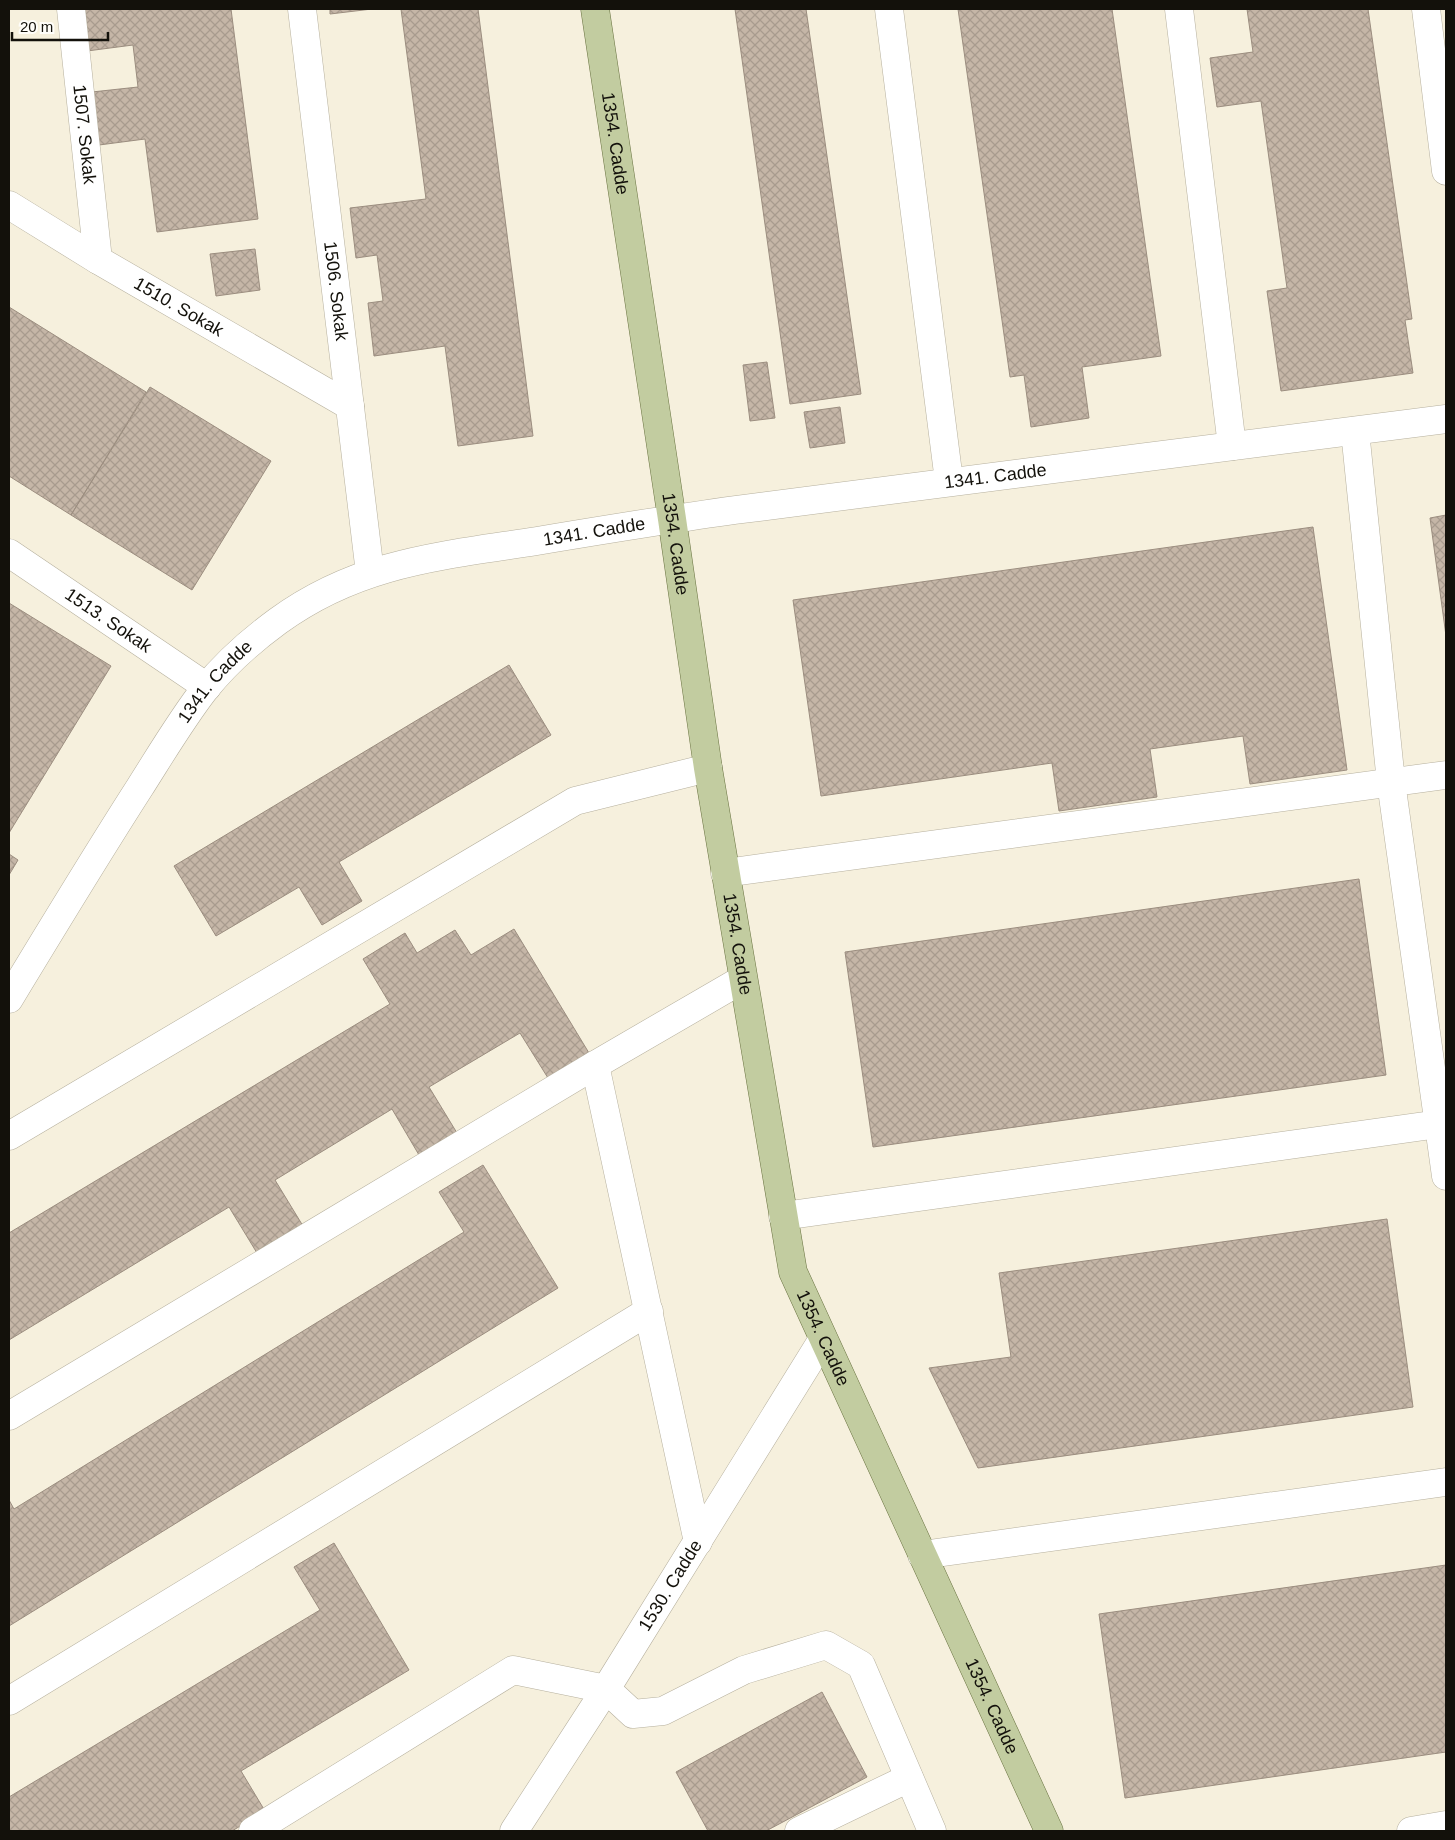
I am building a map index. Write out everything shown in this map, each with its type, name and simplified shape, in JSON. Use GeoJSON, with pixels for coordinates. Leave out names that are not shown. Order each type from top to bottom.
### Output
{"type":"FeatureCollection","features":[{"type":"Feature","properties":{"kind":"main road","name":"1354. Cadde"},"geometry":{"type":"LineString","coordinates":[[595,9],[708,768],[793,1272],[1049,1831]]}},
{"type":"Feature","properties":{"kind":"street","name":"1507. Sokak"},"geometry":{"type":"LineString","coordinates":[[71,9],[98,260]]}},
{"type":"Feature","properties":{"kind":"street","name":"1506. Sokak"},"geometry":{"type":"LineString","coordinates":[[302,9],[370,572]]}},
{"type":"Feature","properties":{"kind":"street"},"geometry":{"type":"LineString","coordinates":[[889,9],[949,481]]}},
{"type":"Feature","properties":{"kind":"street"},"geometry":{"type":"LineString","coordinates":[[1179,9],[1232,446]]}},
{"type":"Feature","properties":{"kind":"street"},"geometry":{"type":"LineString","coordinates":[[1426,9],[1446,171]]}},
{"type":"Feature","properties":{"kind":"street","name":"1510. Sokak"},"geometry":{"type":"LineString","coordinates":[[9,205],[98,260],[350,406]]}},
{"type":"Feature","properties":{"kind":"street","name":"1341. Cadde"},"geometry":{"type":"LineString","coordinates":[[9,999],[125,810],[207,687],[241,652],[276,622],[332,588],[370,572],[411,561],[672,519],[949,481],[1446,420]]}},
{"type":"Feature","properties":{"kind":"street"},"geometry":{"type":"LineString","coordinates":[[1355,431],[1390,782],[1443,1124],[1446,1176]]}},
{"type":"Feature","properties":{"kind":"street","name":"1513. Sokak"},"geometry":{"type":"LineString","coordinates":[[9,553],[207,687]]}},
{"type":"Feature","properties":{"kind":"street"},"geometry":{"type":"LineString","coordinates":[[9,1136],[575,801],[708,768]]}},
{"type":"Feature","properties":{"kind":"street"},"geometry":{"type":"LineString","coordinates":[[725,873],[1446,775]]}},
{"type":"Feature","properties":{"kind":"street"},"geometry":{"type":"LineString","coordinates":[[9,1416],[595,1065],[743,980]]}},
{"type":"Feature","properties":{"kind":"street"},"geometry":{"type":"LineString","coordinates":[[595,1065],[698,1542]]}},
{"type":"Feature","properties":{"kind":"street"},"geometry":{"type":"LineString","coordinates":[[784,1216],[1443,1124]]}},
{"type":"Feature","properties":{"kind":"street"},"geometry":{"type":"LineString","coordinates":[[9,1701],[649,1311]]}},
{"type":"Feature","properties":{"kind":"street","name":"1530. Cadde"},"geometry":{"type":"LineString","coordinates":[[514,1831],[606,1689],[823,1339]]}},
{"type":"Feature","properties":{"kind":"street"},"geometry":{"type":"LineString","coordinates":[[922,1555],[1446,1482]]}},
{"type":"Feature","properties":{"kind":"street"},"geometry":{"type":"LineString","coordinates":[[253,1831],[513,1670],[606,1689],[633,1714],[664,1711],[744,1670],[826,1645],[861,1665],[932,1831]]}},
{"type":"Feature","properties":{"kind":"street"},"geometry":{"type":"LineString","coordinates":[[799,1831],[909,1778]]}},
{"type":"Feature","properties":{"kind":"street"},"geometry":{"type":"LineString","coordinates":[[1411,1831],[1446,1825]]}},
{"type":"Feature","properties":{"kind":"building"},"geometry":{"type":"Polygon","coordinates":[[[81,9],[231,9],[258,219],[157,232],[145,139],[99,145],[92,92],[138,87],[133,45],[87,51],[81,9]]]}},
{"type":"Feature","properties":{"kind":"building"},"geometry":{"type":"Polygon","coordinates":[[[330,9],[372,9],[330,14],[330,9]]]}},
{"type":"Feature","properties":{"kind":"building"},"geometry":{"type":"Polygon","coordinates":[[[401,9],[478,9],[533,436],[458,446],[445,346],[374,356],[368,303],[383,301],[377,255],[356,258],[350,208],[426,199],[401,9]]]}},
{"type":"Feature","properties":{"kind":"building"},"geometry":{"type":"Polygon","coordinates":[[[735,9],[806,9],[861,394],[790,404],[735,9]]]}},
{"type":"Feature","properties":{"kind":"building"},"geometry":{"type":"Polygon","coordinates":[[[958,9],[1112,9],[1161,356],[1082,367],[1089,418],[1031,427],[1024,375],[1010,377],[958,9]]]}},
{"type":"Feature","properties":{"kind":"building"},"geometry":{"type":"Polygon","coordinates":[[[1247,9],[1368,9],[1412,319],[1405,320],[1413,373],[1281,391],[1267,291],[1287,288],[1261,101],[1217,107],[1210,58],[1253,52],[1247,9]]]}},
{"type":"Feature","properties":{"kind":"building"},"geometry":{"type":"Polygon","coordinates":[[[255,249],[260,290],[216,296],[210,254],[255,249]]]}},
{"type":"Feature","properties":{"kind":"building"},"geometry":{"type":"Polygon","coordinates":[[[9,307],[146,392],[71,515],[9,476],[9,307]]]}},
{"type":"Feature","properties":{"kind":"building"},"geometry":{"type":"Polygon","coordinates":[[[767,362],[775,418],[750,421],[743,365],[767,362]]]}},
{"type":"Feature","properties":{"kind":"building"},"geometry":{"type":"Polygon","coordinates":[[[150,387],[271,461],[192,590],[71,515],[150,387]]]}},
{"type":"Feature","properties":{"kind":"building"},"geometry":{"type":"Polygon","coordinates":[[[840,407],[845,443],[810,448],[804,412],[840,407]]]}},
{"type":"Feature","properties":{"kind":"building"},"geometry":{"type":"Polygon","coordinates":[[[1446,515],[1446,636],[1430,518],[1446,515]]]}},
{"type":"Feature","properties":{"kind":"building"},"geometry":{"type":"Polygon","coordinates":[[[1313,527],[1347,770],[1250,784],[1243,736],[1150,749],[1157,797],[1059,811],[1052,763],[821,796],[793,600],[1313,527]]]}},
{"type":"Feature","properties":{"kind":"building"},"geometry":{"type":"Polygon","coordinates":[[[9,603],[111,666],[9,833],[9,603]]]}},
{"type":"Feature","properties":{"kind":"building"},"geometry":{"type":"Polygon","coordinates":[[[509,665],[551,735],[339,862],[362,901],[322,925],[299,887],[216,936],[174,866],[509,665]]]}},
{"type":"Feature","properties":{"kind":"building"},"geometry":{"type":"Polygon","coordinates":[[[9,854],[18,860],[9,875],[9,854]]]}},
{"type":"Feature","properties":{"kind":"building"},"geometry":{"type":"Polygon","coordinates":[[[1359,879],[1386,1075],[873,1147],[845,952],[1359,879]]]}},
{"type":"Feature","properties":{"kind":"building"},"geometry":{"type":"Polygon","coordinates":[[[514,929],[589,1053],[548,1078],[520,1033],[429,1087],[457,1133],[419,1155],[392,1109],[275,1180],[303,1226],[257,1253],[229,1207],[9,1340],[9,1233],[390,1004],[363,959],[405,933],[417,953],[455,930],[471,955],[514,929]]]}},
{"type":"Feature","properties":{"kind":"building"},"geometry":{"type":"Polygon","coordinates":[[[483,1165],[558,1288],[9,1626],[9,1500],[14,1509],[464,1232],[439,1192],[483,1165]]]}},
{"type":"Feature","properties":{"kind":"building"},"geometry":{"type":"Polygon","coordinates":[[[1387,1219],[1413,1407],[978,1468],[929,1368],[1011,1357],[999,1273],[1387,1219]]]}},
{"type":"Feature","properties":{"kind":"building"},"geometry":{"type":"Polygon","coordinates":[[[334,1543],[409,1670],[241,1771],[265,1811],[232,1831],[9,1831],[9,1797],[320,1610],[294,1567],[334,1543]]]}},
{"type":"Feature","properties":{"kind":"building"},"geometry":{"type":"Polygon","coordinates":[[[1446,1565],[1446,1752],[1125,1798],[1099,1614],[1446,1565]]]}},
{"type":"Feature","properties":{"kind":"building"},"geometry":{"type":"Polygon","coordinates":[[[822,1692],[867,1777],[766,1831],[708,1831],[676,1772],[822,1692]]]}}]}
